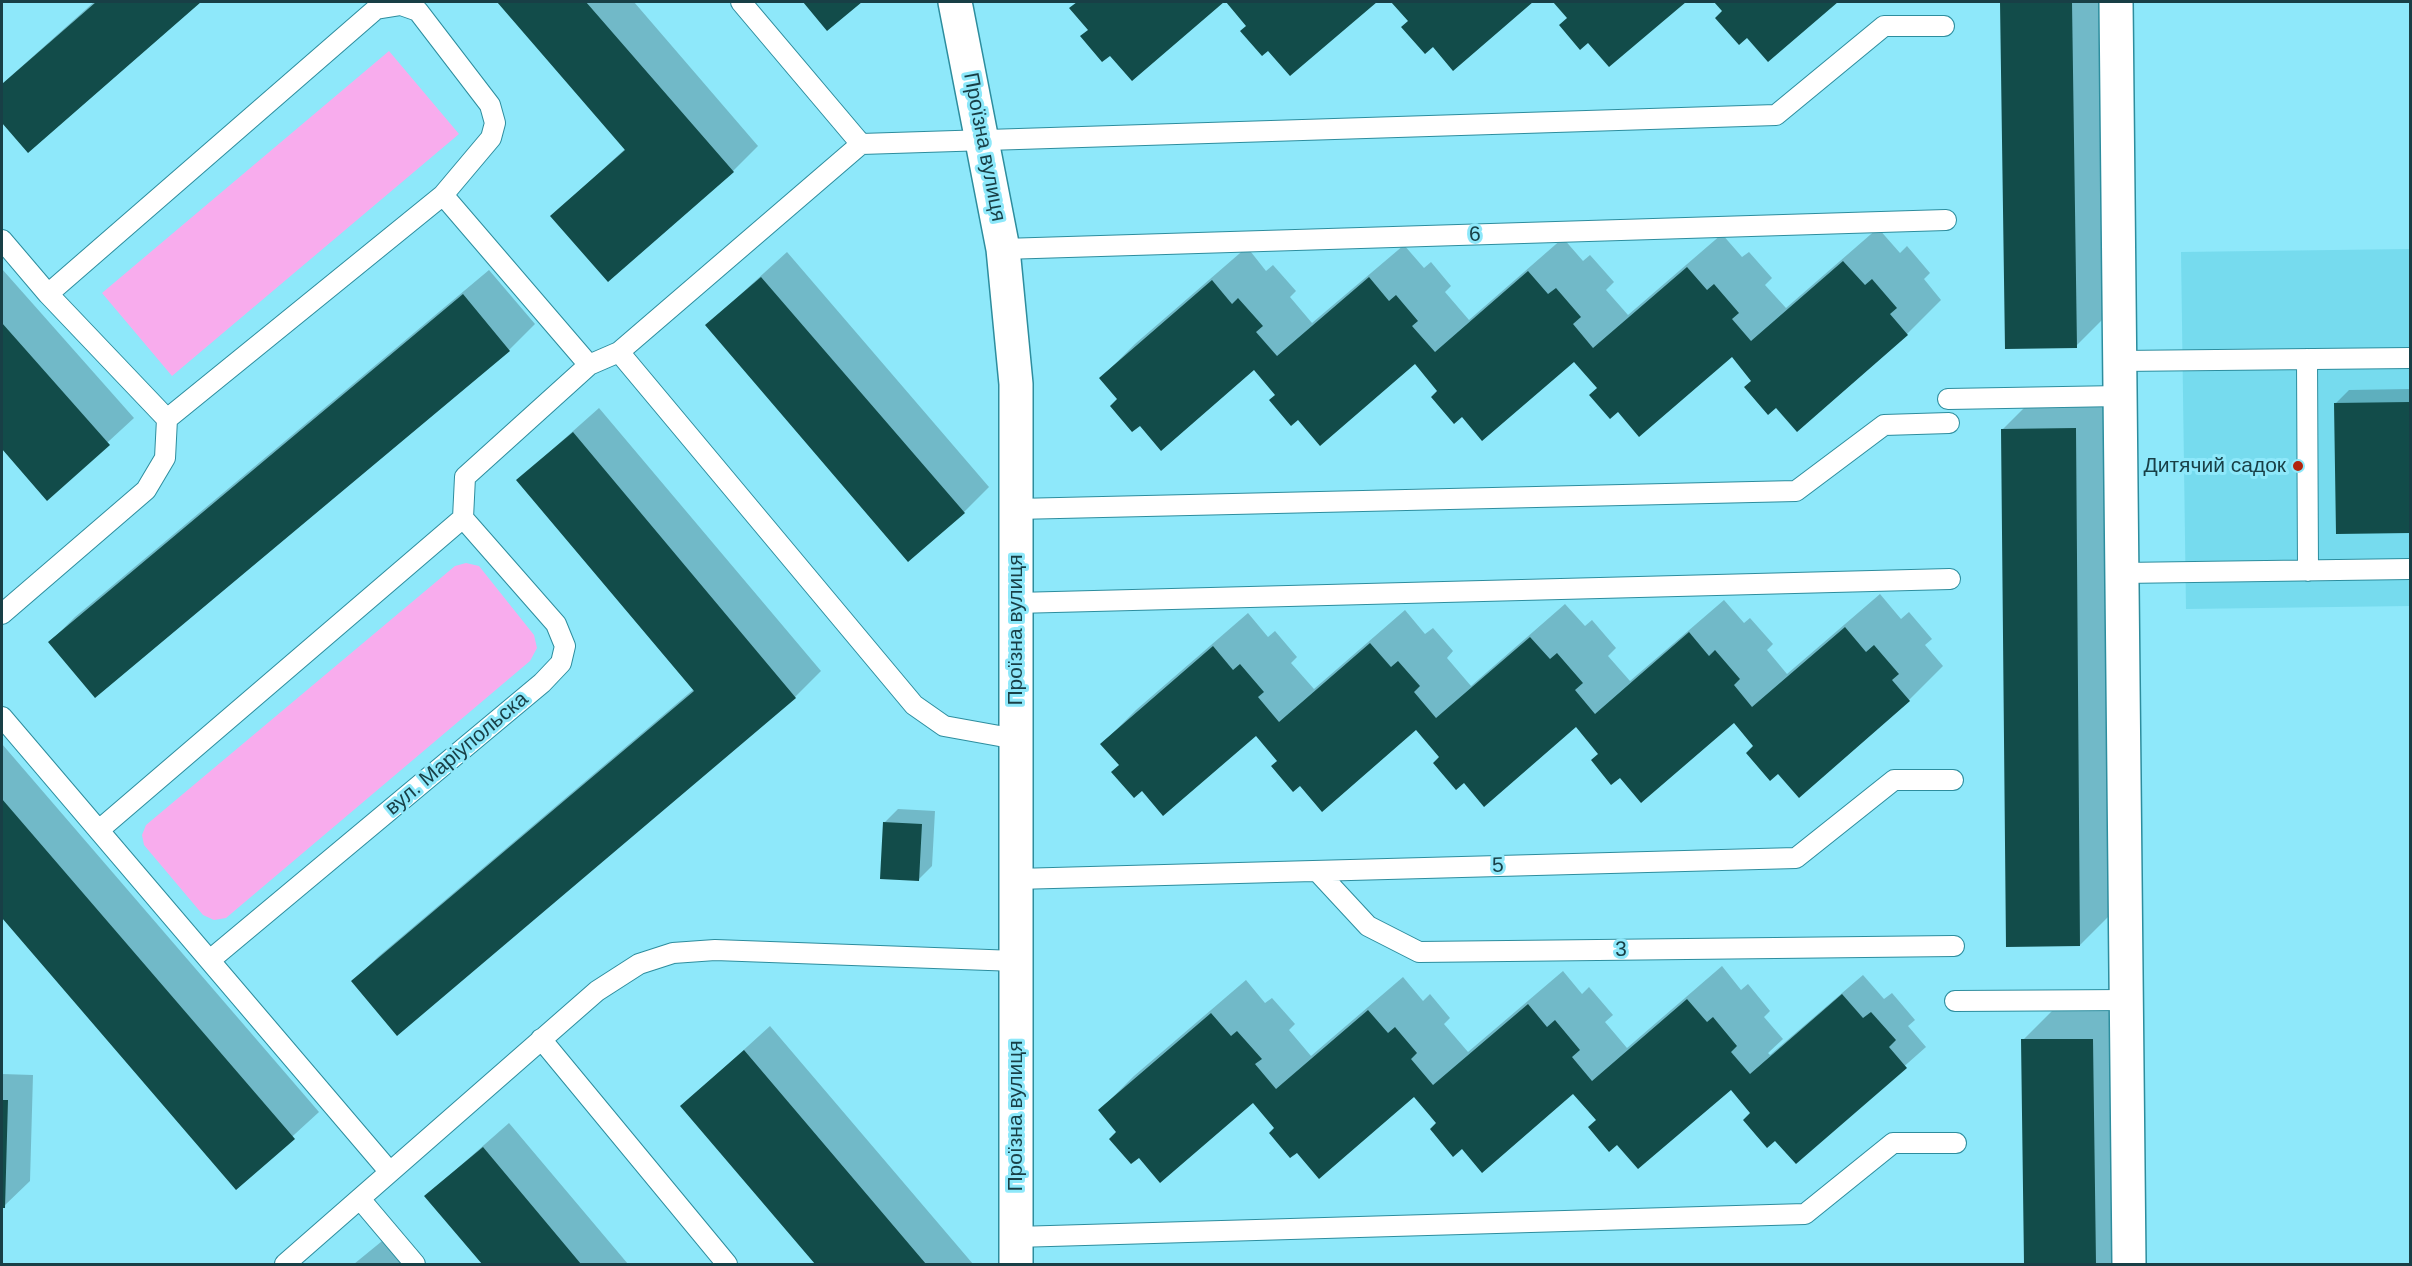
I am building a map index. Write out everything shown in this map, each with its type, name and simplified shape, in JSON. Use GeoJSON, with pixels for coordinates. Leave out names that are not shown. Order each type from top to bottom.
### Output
{"type":"FeatureCollection","features":[{"type":"Feature","properties":{"kind":"street","name":"Проїзна вулиця"},"geometry":{"type":"LineString","coordinates":[[955,2],[1003,249],[1016,384],[1016,1251]]}},
{"type":"Feature","properties":{"kind":"street"},"geometry":{"type":"LineString","coordinates":[[2116,2],[2128,1264]]}},
{"type":"Feature","properties":{"kind":"lane"},"geometry":{"type":"LineString","coordinates":[[741,2],[861,144]]}},
{"type":"Feature","properties":{"kind":"lane"},"geometry":{"type":"LineString","coordinates":[[48,294],[376,9],[401,5],[418,11],[490,105],[495,123],[491,138],[443,195],[167,418]]}},
{"type":"Feature","properties":{"kind":"lane"},"geometry":{"type":"LineString","coordinates":[[99,830],[463,518],[465,477],[589,365],[619,352],[861,144],[1776,115],[1884,26],[1944,27]]}},
{"type":"Feature","properties":{"kind":"lane"},"geometry":{"type":"LineString","coordinates":[[443,195],[589,365]]}},
{"type":"Feature","properties":{"kind":"lane","name":"6"},"geometry":{"type":"LineString","coordinates":[[1003,249],[1946,220]]}},
{"type":"Feature","properties":{"kind":"lane"},"geometry":{"type":"LineString","coordinates":[[2,240],[48,294],[167,418],[165,458],[146,490],[2,614]]}},
{"type":"Feature","properties":{"kind":"lane"},"geometry":{"type":"LineString","coordinates":[[619,352],[914,705],[944,726],[1016,739]]}},
{"type":"Feature","properties":{"kind":"lane"},"geometry":{"type":"LineString","coordinates":[[2120,361],[2410,358]]}},
{"type":"Feature","properties":{"kind":"lane"},"geometry":{"type":"LineString","coordinates":[[2307,359],[2307,571]]}},
{"type":"Feature","properties":{"kind":"lane"},"geometry":{"type":"LineString","coordinates":[[1948,399],[2120,396]]}},
{"type":"Feature","properties":{"kind":"lane"},"geometry":{"type":"LineString","coordinates":[[1016,509],[1796,491],[1884,425],[1949,423]]}},
{"type":"Feature","properties":{"kind":"lane","name":"вул. Маріупольска"},"geometry":{"type":"LineString","coordinates":[[210,960],[542,683],[561,663],[565,646],[556,624],[463,518]]}},
{"type":"Feature","properties":{"kind":"lane"},"geometry":{"type":"LineString","coordinates":[[2122,573],[2410,569]]}},
{"type":"Feature","properties":{"kind":"lane"},"geometry":{"type":"LineString","coordinates":[[1016,603],[1950,579]]}},
{"type":"Feature","properties":{"kind":"lane"},"geometry":{"type":"LineString","coordinates":[[2,717],[389,1171]]}},
{"type":"Feature","properties":{"kind":"lane","name":"5"},"geometry":{"type":"LineString","coordinates":[[1016,879],[1796,858],[1894,780],[1953,780]]}},
{"type":"Feature","properties":{"kind":"lane","name":"3"},"geometry":{"type":"LineString","coordinates":[[1317,871],[1368,926],[1419,952],[1954,946]]}},
{"type":"Feature","properties":{"kind":"lane"},"geometry":{"type":"LineString","coordinates":[[285,1264],[597,991],[639,964],[673,952],[715,950],[1016,961]]}},
{"type":"Feature","properties":{"kind":"lane"},"geometry":{"type":"LineString","coordinates":[[1955,1001],[2126,1000]]}},
{"type":"Feature","properties":{"kind":"lane"},"geometry":{"type":"LineString","coordinates":[[541,1040],[727,1264]]}},
{"type":"Feature","properties":{"kind":"lane"},"geometry":{"type":"LineString","coordinates":[[1016,1251],[1805,1214],[1893,1143],[1956,1143]]}},
{"type":"Feature","properties":{"kind":"lane"},"geometry":{"type":"LineString","coordinates":[[360,1199],[415,1264]]}},
{"type":"Feature","properties":{"kind":"shaded area"},"geometry":{"type":"Polygon","coordinates":[[[389,51],[459,134],[172,376],[102,293],[389,51]]]}},
{"type":"Feature","properties":{"kind":"shaded area","name":"Дитячий садок"},"geometry":{"type":"Polygon","coordinates":[[[2410,249],[2410,606],[2186,609],[2181,252],[2410,249]]]}},
{"type":"Feature","properties":{"kind":"shaded area"},"geometry":{"type":"Polygon","coordinates":[[[466,563],[479,566],[534,635],[537,648],[530,661],[226,918],[214,920],[203,915],[144,845],[142,835],[146,825],[455,566],[466,563]]]}},
{"type":"Feature","properties":{"kind":"building"},"geometry":{"type":"Polygon","coordinates":[[[96,2],[201,2],[28,153],[2,123],[2,84],[96,2]]]}},
{"type":"Feature","properties":{"kind":"building"},"geometry":{"type":"Polygon","coordinates":[[[497,2],[586,2],[734,172],[608,282],[550,216],[625,150],[497,2]]]}},
{"type":"Feature","properties":{"kind":"building"},"geometry":{"type":"Polygon","coordinates":[[[803,2],[862,2],[827,31],[803,2]]]}},
{"type":"Feature","properties":{"kind":"building"},"geometry":{"type":"Polygon","coordinates":[[[1077,2],[1224,2],[1132,81],[1110,56],[1102,62],[1080,36],[1088,30],[1069,8],[1077,2]]]}},
{"type":"Feature","properties":{"kind":"building"},"geometry":{"type":"Polygon","coordinates":[[[1226,2],[1377,2],[1290,76],[1268,51],[1262,56],[1240,31],[1246,26],[1226,2]]]}},
{"type":"Feature","properties":{"kind":"building"},"geometry":{"type":"Polygon","coordinates":[[[1391,2],[1533,2],[1453,71],[1433,47],[1425,54],[1401,27],[1408,21],[1391,2]]]}},
{"type":"Feature","properties":{"kind":"building"},"geometry":{"type":"Polygon","coordinates":[[[1553,2],[1686,2],[1609,67],[1588,43],[1580,50],[1559,25],[1567,18],[1553,2]]]}},
{"type":"Feature","properties":{"kind":"building"},"geometry":{"type":"Polygon","coordinates":[[[1714,2],[1838,2],[1768,62],[1747,38],[1739,45],[1715,18],[1722,11],[1714,2]]]}},
{"type":"Feature","properties":{"kind":"building"},"geometry":{"type":"Polygon","coordinates":[[[2000,2],[2072,2],[2077,348],[2005,349],[2000,2]]]}},
{"type":"Feature","properties":{"kind":"building"},"geometry":{"type":"Polygon","coordinates":[[[1843,261],[1865,285],[1872,279],[1897,308],[1890,314],[1908,335],[1797,432],[1776,408],[1768,415],[1744,387],[1751,381],[1732,357],[1639,437],[1618,412],[1610,419],[1589,395],[1597,388],[1574,362],[1482,441],[1462,417],[1454,424],[1431,397],[1437,391],[1415,364],[1320,446],[1298,420],[1291,426],[1269,400],[1275,395],[1254,370],[1161,451],[1140,426],[1132,432],[1110,406],[1117,399],[1099,378],[1212,280],[1232,304],[1238,298],[1263,326],[1256,332],[1277,356],[1369,277],[1389,301],[1396,295],[1418,321],[1412,326],[1435,352],[1528,271],[1548,294],[1556,288],[1581,317],[1573,324],[1593,348],[1687,267],[1707,290],[1714,284],[1739,313],[1732,319],[1751,341],[1843,261]]]}},
{"type":"Feature","properties":{"kind":"building"},"geometry":{"type":"Polygon","coordinates":[[[761,277],[965,513],[908,562],[705,325],[761,277]]]}},
{"type":"Feature","properties":{"kind":"building"},"geometry":{"type":"Polygon","coordinates":[[[463,294],[510,351],[95,698],[48,642],[463,294]]]}},
{"type":"Feature","properties":{"kind":"building"},"geometry":{"type":"Polygon","coordinates":[[[2,323],[110,445],[47,501],[2,449],[2,323]]]}},
{"type":"Feature","properties":{"kind":"building"},"geometry":{"type":"Polygon","coordinates":[[[2410,402],[2410,533],[2336,534],[2334,403],[2410,402]]]}},
{"type":"Feature","properties":{"kind":"building"},"geometry":{"type":"Polygon","coordinates":[[[2076,428],[2080,946],[2006,947],[2001,429],[2076,428]]]}},
{"type":"Feature","properties":{"kind":"building"},"geometry":{"type":"Polygon","coordinates":[[[573,432],[796,698],[397,1036],[351,981],[694,691],[516,480],[573,432]]]}},
{"type":"Feature","properties":{"kind":"building"},"geometry":{"type":"Polygon","coordinates":[[[1845,627],[1866,652],[1874,645],[1899,674],[1892,680],[1910,701],[1799,798],[1778,774],[1770,781],[1746,753],[1753,746],[1734,723],[1641,803],[1620,778],[1611,785],[1591,760],[1598,754],[1576,727],[1484,807],[1464,783],[1456,790],[1433,763],[1439,757],[1416,730],[1322,812],[1300,786],[1293,792],[1271,766],[1277,761],[1256,736],[1163,816],[1142,791],[1134,798],[1111,772],[1119,765],[1100,744],[1213,646],[1233,670],[1240,664],[1264,692],[1258,697],[1279,722],[1370,643],[1391,667],[1398,661],[1420,686],[1414,692],[1436,718],[1530,637],[1550,659],[1557,653],[1583,683],[1575,690],[1595,714],[1689,632],[1709,656],[1715,650],[1740,679],[1734,685],[1752,707],[1845,627]]]}},
{"type":"Feature","properties":{"kind":"building"},"geometry":{"type":"Polygon","coordinates":[[[2,799],[295,1139],[236,1190],[2,918],[2,799]]]}},
{"type":"Feature","properties":{"kind":"building"},"geometry":{"type":"Polygon","coordinates":[[[883,822],[922,824],[919,881],[880,879],[883,822]]]}},
{"type":"Feature","properties":{"kind":"building"},"geometry":{"type":"Polygon","coordinates":[[[1842,994],[1863,1018],[1871,1012],[1896,1040],[1889,1047],[1907,1068],[1796,1164],[1775,1141],[1767,1148],[1743,1120],[1750,1113],[1731,1090],[1638,1169],[1617,1145],[1609,1152],[1588,1127],[1596,1120],[1573,1094],[1482,1173],[1462,1149],[1453,1157],[1430,1129],[1436,1123],[1414,1097],[1319,1179],[1297,1153],[1290,1158],[1269,1133],[1274,1128],[1253,1103],[1160,1183],[1139,1158],[1131,1164],[1109,1139],[1116,1132],[1098,1110],[1211,1013],[1231,1036],[1237,1031],[1262,1059],[1255,1064],[1276,1089],[1368,1010],[1388,1033],[1395,1027],[1417,1053],[1411,1059],[1433,1085],[1528,1004],[1547,1027],[1555,1020],[1580,1050],[1572,1057],[1592,1081],[1687,999],[1707,1022],[1713,1017],[1737,1046],[1731,1052],[1750,1074],[1842,994]]]}},
{"type":"Feature","properties":{"kind":"building"},"geometry":{"type":"Polygon","coordinates":[[[2021,1039],[2093,1039],[2096,1264],[2024,1264],[2021,1039]]]}},
{"type":"Feature","properties":{"kind":"building"},"geometry":{"type":"Polygon","coordinates":[[[744,1050],[926,1264],[815,1264],[680,1106],[744,1050]]]}},
{"type":"Feature","properties":{"kind":"building"},"geometry":{"type":"Polygon","coordinates":[[[2,1100],[8,1100],[5,1208],[2,1208],[2,1100]]]}},
{"type":"Feature","properties":{"kind":"building"},"geometry":{"type":"Polygon","coordinates":[[[483,1147],[581,1264],[482,1264],[424,1196],[483,1147]]]}},
{"type":"Feature","properties":{"kind":"place","name":"Дитячий садок"},"geometry":{"type":"Point","coordinates":[2298,466]}}]}
